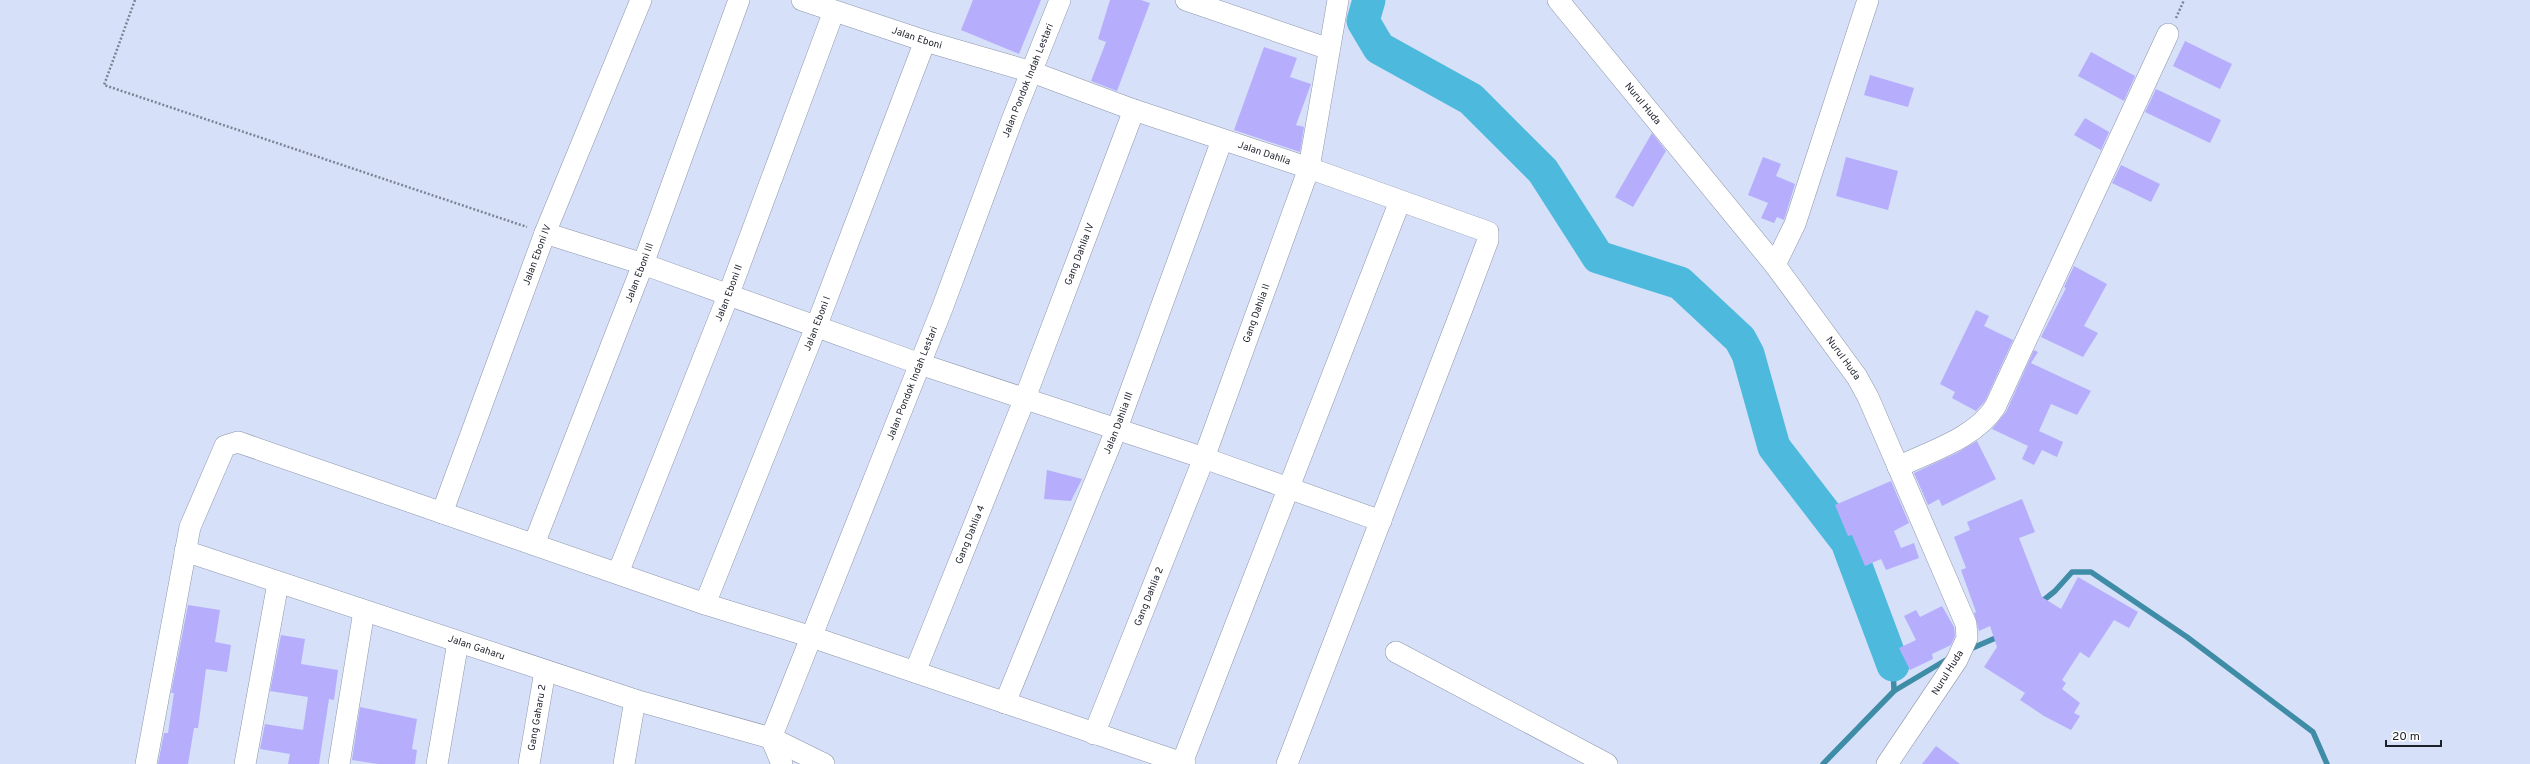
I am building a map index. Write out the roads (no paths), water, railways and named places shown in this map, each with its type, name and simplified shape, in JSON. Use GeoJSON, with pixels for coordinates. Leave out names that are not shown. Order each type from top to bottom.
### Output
{"type":"FeatureCollection","features":[{"type":"Feature","properties":{"kind":"street","name":"Jalan Eboni IV"},"geometry":{"type":"LineString","coordinates":[[442,513],[545,233],[641,0]]}},
{"type":"Feature","properties":{"kind":"street","name":"Jalan Eboni III"},"geometry":{"type":"LineString","coordinates":[[534,544],[643,264],[739,0]]}},
{"type":"Feature","properties":{"kind":"street","name":"Jalan Eboni"},"geometry":{"type":"LineString","coordinates":[[802,0],[834,12],[925,41],[1032,72]]}},
{"type":"Feature","properties":{"kind":"street","name":"Jalan Pondok Indah Lestari"},"geometry":{"type":"LineString","coordinates":[[771,738],[920,364],[1012,120],[1060,0]]}},
{"type":"Feature","properties":{"kind":"street","name":"Gang Dahlia II"},"geometry":{"type":"LineString","coordinates":[[1204,458],[1309,168],[1338,0]]}},
{"type":"Feature","properties":{"kind":"street","name":"Nurul Huda"},"geometry":{"type":"LineString","coordinates":[[1558,0],[1775,265],[1857,377],[1868,397],[1966,624],[1967,638],[1961,652],[1887,764]]}},
{"type":"Feature","properties":{"kind":"street"},"geometry":{"type":"LineString","coordinates":[[1775,265],[1795,224],[1868,0]]}},
{"type":"Feature","properties":{"kind":"street"},"geometry":{"type":"LineString","coordinates":[[1195,2],[1329,49]]}},
{"type":"Feature","properties":{"kind":"street","name":"Jalan Eboni II"},"geometry":{"type":"LineString","coordinates":[[618,573],[728,296],[834,12]]}},
{"type":"Feature","properties":{"kind":"street"},"geometry":{"type":"LineString","coordinates":[[1898,467],[1969,433],[1988,418],[1995,407],[2168,34]]}},
{"type":"Feature","properties":{"kind":"street","name":"Jalan Eboni I"},"geometry":{"type":"LineString","coordinates":[[705,604],[816,327],[925,41]]}},
{"type":"Feature","properties":{"kind":"street","name":"Jalan Dahlia"},"geometry":{"type":"LineString","coordinates":[[1032,72],[1134,110],[1483,228],[1488,232],[1488,240],[1381,521]]}},
{"type":"Feature","properties":{"kind":"street","name":"Gang Dahlia IV"},"geometry":{"type":"LineString","coordinates":[[1025,398],[1134,110]]}},
{"type":"Feature","properties":{"kind":"street","name":"Jalan Dahlia III"},"geometry":{"type":"LineString","coordinates":[[1005,703],[1117,428],[1222,140]]}},
{"type":"Feature","properties":{"kind":"street"},"geometry":{"type":"LineString","coordinates":[[146,764],[185,551],[202,495],[225,446],[232,442],[238,442],[705,604],[812,637],[1183,763],[1400,201]]}},
{"type":"Feature","properties":{"kind":"street"},"geometry":{"type":"LineString","coordinates":[[545,233],[643,264],[728,296],[920,364],[1117,428],[1381,521],[1287,764]]}},
{"type":"Feature","properties":{"kind":"street","name":"Gang Dahlia 4"},"geometry":{"type":"LineString","coordinates":[[915,672],[1025,398]]}},
{"type":"Feature","properties":{"kind":"street","name":"Gang Dahlia 2"},"geometry":{"type":"LineString","coordinates":[[1094,734],[1204,458]]}},
{"type":"Feature","properties":{"kind":"street","name":"Jalan Gaharu"},"geometry":{"type":"LineString","coordinates":[[185,551],[635,700],[771,738],[824,764]]}},
{"type":"Feature","properties":{"kind":"street"},"geometry":{"type":"LineString","coordinates":[[246,764],[278,583]]}},
{"type":"Feature","properties":{"kind":"street"},"geometry":{"type":"LineString","coordinates":[[339,764],[364,611]]}},
{"type":"Feature","properties":{"kind":"street"},"geometry":{"type":"LineString","coordinates":[[436,764],[458,642]]}},
{"type":"Feature","properties":{"kind":"street"},"geometry":{"type":"LineString","coordinates":[[1396,652],[1607,764]]}},
{"type":"Feature","properties":{"kind":"street","name":"Gang Gaharu 2"},"geometry":{"type":"LineString","coordinates":[[529,764],[545,671]]}},
{"type":"Feature","properties":{"kind":"street"},"geometry":{"type":"LineString","coordinates":[[624,764],[635,700]]}},
{"type":"Feature","properties":{"kind":"street"},"geometry":{"type":"LineString","coordinates":[[771,738],[782,764]]}},
{"type":"Feature","properties":{"kind":"waterway"},"geometry":{"type":"LineString","coordinates":[[1369,0],[1363,21],[1379,48],[1471,99],[1543,171],[1598,257],[1680,283],[1740,339],[1748,354],[1774,447],[1847,542],[1893,665]]}},
{"type":"Feature","properties":{"kind":"waterway"},"geometry":{"type":"LineString","coordinates":[[2040,603],[2055,591],[2072,572],[2091,572],[2187,637],[2313,732],[2327,764]]}},
{"type":"Feature","properties":{"kind":"waterway"},"geometry":{"type":"LineString","coordinates":[[1968,650],[2000,636]]}},
{"type":"Feature","properties":{"kind":"waterway"},"geometry":{"type":"LineString","coordinates":[[1894,691],[1951,657]]}},
{"type":"Feature","properties":{"kind":"waterway"},"geometry":{"type":"LineString","coordinates":[[1823,764],[1894,691],[1893,665]]}}]}
